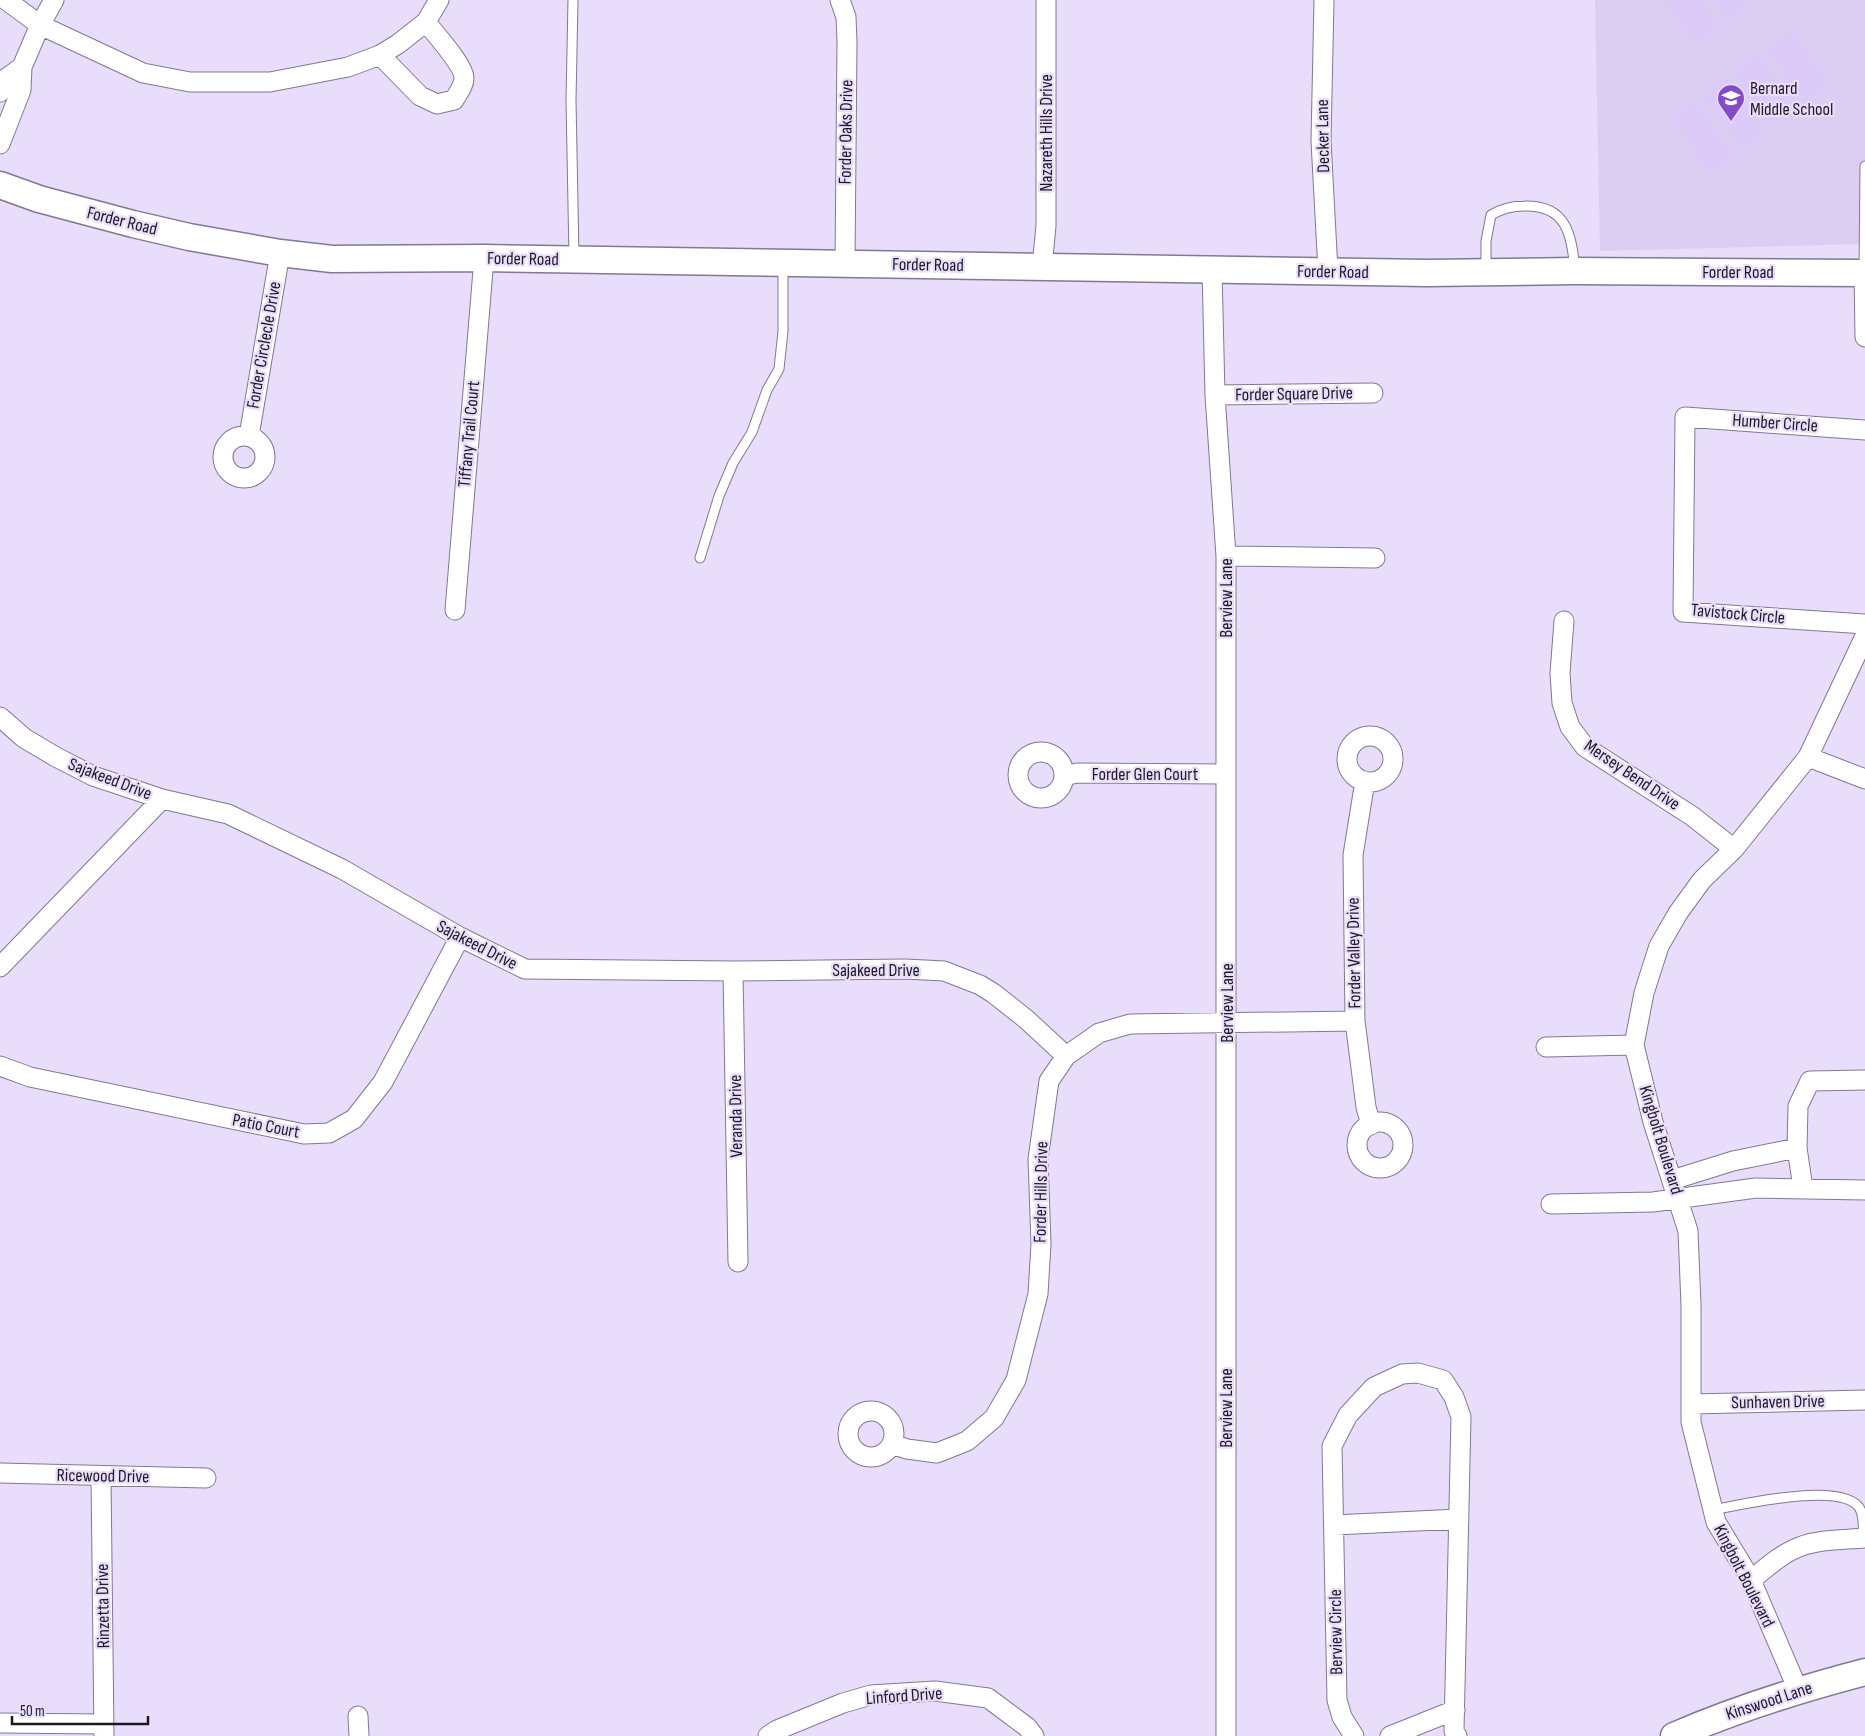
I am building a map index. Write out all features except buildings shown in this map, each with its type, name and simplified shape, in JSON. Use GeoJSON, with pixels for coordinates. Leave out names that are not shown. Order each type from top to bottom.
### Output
{"type":"FeatureCollection","features":[{"type":"Feature","properties":{"kind":"main road","name":"Forder Road"},"geometry":{"type":"LineString","coordinates":[[0,185],[39,199],[133,224],[280,253],[332,259],[484,258],[1328,272],[1864,273]]}},
{"type":"Feature","properties":{"kind":"main road","name":"Kinswood Lane"},"geometry":{"type":"LineString","coordinates":[[1674,1736],[1744,1707],[1865,1672]]}},
{"type":"Feature","properties":{"kind":"street"},"geometry":{"type":"LineString","coordinates":[[6,0],[40,25],[143,73],[190,82],[270,82],[348,67],[380,55],[398,44],[426,22],[439,0]]}},
{"type":"Feature","properties":{"kind":"street"},"geometry":{"type":"LineString","coordinates":[[0,144],[22,90],[22,67],[40,25],[54,0]]}},
{"type":"Feature","properties":{"kind":"street","name":"Forder Oaks Drive"},"geometry":{"type":"LineString","coordinates":[[840,0],[846,17],[847,42],[845,264]]}},
{"type":"Feature","properties":{"kind":"street","name":"Nazareth Hills Drive"},"geometry":{"type":"LineString","coordinates":[[1042,267],[1046,226],[1046,0]]}},
{"type":"Feature","properties":{"kind":"street","name":"Decker Lane"},"geometry":{"type":"LineString","coordinates":[[1324,0],[1321,141],[1328,272]]}},
{"type":"Feature","properties":{"kind":"street"},"geometry":{"type":"LineString","coordinates":[[380,55],[420,96],[437,104],[454,100],[463,84],[464,76],[460,66],[426,22]]}},
{"type":"Feature","properties":{"kind":"street"},"geometry":{"type":"LineString","coordinates":[[0,92],[5,79],[22,67]]}},
{"type":"Feature","properties":{"kind":"street","name":"Forder Circlecle Drive"},"geometry":{"type":"LineString","coordinates":[[249,436],[280,253]]}},
{"type":"Feature","properties":{"kind":"street","name":"Tiffany Trail Court"},"geometry":{"type":"LineString","coordinates":[[455,610],[484,258]]}},
{"type":"Feature","properties":{"kind":"street","name":"Berview Lane"},"geometry":{"type":"LineString","coordinates":[[1212,270],[1215,395],[1226,556],[1226,1736]]}},
{"type":"Feature","properties":{"kind":"street"},"geometry":{"type":"LineString","coordinates":[[1864,273],[1865,337]]}},
{"type":"Feature","properties":{"kind":"street","name":"Forder Square Drive"},"geometry":{"type":"LineString","coordinates":[[1215,395],[1373,394]]}},
{"type":"Feature","properties":{"kind":"street","name":"Humber Circle"},"geometry":{"type":"LineString","coordinates":[[1685,417],[1865,430]]}},
{"type":"Feature","properties":{"kind":"street","name":"Tavistock Circle"},"geometry":{"type":"LineString","coordinates":[[1685,417],[1683,612],[1865,624]]}},
{"type":"Feature","properties":{"kind":"street"},"geometry":{"type":"LineString","coordinates":[[1226,556],[1375,558]]}},
{"type":"Feature","properties":{"kind":"street","name":"Mersey Bend Drive"},"geometry":{"type":"LineString","coordinates":[[1564,621],[1560,673],[1562,703],[1570,727],[1585,747],[1692,816],[1734,849]]}},
{"type":"Feature","properties":{"kind":"street","name":"Kingbolt Boulevard"},"geometry":{"type":"LineString","coordinates":[[1798,1690],[1751,1580],[1716,1522],[1692,1422],[1688,1231],[1653,1122],[1634,1045],[1644,992],[1660,946],[1678,912],[1702,880],[1734,849],[1808,756],[1865,636]]}},
{"type":"Feature","properties":{"kind":"street","name":"Sajakeed Drive"},"geometry":{"type":"LineString","coordinates":[[0,716],[24,738],[93,776],[162,799],[228,814],[342,870],[460,937],[525,969],[733,971],[905,969],[944,972],[980,985],[994,993],[1026,1019],[1066,1056]]}},
{"type":"Feature","properties":{"kind":"street"},"geometry":{"type":"LineString","coordinates":[[1808,756],[1865,779]]}},
{"type":"Feature","properties":{"kind":"street","name":"Forder Glen Court"},"geometry":{"type":"LineString","coordinates":[[1064,776],[1078,774],[1226,774]]}},
{"type":"Feature","properties":{"kind":"street","name":"Forder Valley Drive"},"geometry":{"type":"LineString","coordinates":[[1364,781],[1353,855],[1356,1022],[1366,1107],[1371,1125]]}},
{"type":"Feature","properties":{"kind":"street"},"geometry":{"type":"LineString","coordinates":[[0,967],[162,799]]}},
{"type":"Feature","properties":{"kind":"street","name":"Patio Court"},"geometry":{"type":"LineString","coordinates":[[0,1066],[30,1077],[304,1134],[329,1132],[354,1119],[383,1082],[460,937]]}},
{"type":"Feature","properties":{"kind":"street","name":"Veranda Drive"},"geometry":{"type":"LineString","coordinates":[[733,971],[738,1262]]}},
{"type":"Feature","properties":{"kind":"street","name":"Forder Hills Drive"},"geometry":{"type":"LineString","coordinates":[[892,1444],[907,1449],[937,1453],[967,1441],[994,1418],[1016,1380],[1038,1294],[1041,1244],[1038,1159],[1049,1081],[1066,1056],[1099,1033],[1130,1024],[1356,1022]]}},
{"type":"Feature","properties":{"kind":"street"},"geometry":{"type":"LineString","coordinates":[[1546,1047],[1634,1045]]}},
{"type":"Feature","properties":{"kind":"street"},"geometry":{"type":"LineString","coordinates":[[1803,1188],[1797,1148],[1798,1106],[1810,1081],[1865,1080]]}},
{"type":"Feature","properties":{"kind":"street"},"geometry":{"type":"LineString","coordinates":[[1672,1180],[1733,1161],[1797,1148]]}},
{"type":"Feature","properties":{"kind":"street"},"geometry":{"type":"LineString","coordinates":[[1551,1204],[1653,1202],[1756,1188],[1865,1190]]}},
{"type":"Feature","properties":{"kind":"street","name":"Berview Circle"},"geometry":{"type":"LineString","coordinates":[[1354,1736],[1342,1717],[1338,1700],[1332,1446],[1348,1415],[1374,1387],[1402,1374],[1418,1374],[1443,1380],[1454,1397],[1461,1417],[1454,1731],[1457,1736]]}},
{"type":"Feature","properties":{"kind":"street","name":"Sunhaven Drive"},"geometry":{"type":"LineString","coordinates":[[1691,1404],[1865,1400]]}},
{"type":"Feature","properties":{"kind":"street","name":"Ricewood Drive"},"geometry":{"type":"LineString","coordinates":[[0,1473],[206,1478]]}},
{"type":"Feature","properties":{"kind":"street","name":"Rinzetta Drive"},"geometry":{"type":"LineString","coordinates":[[101,1476],[104,1730]]}},
{"type":"Feature","properties":{"kind":"street"},"geometry":{"type":"LineString","coordinates":[[1334,1524],[1459,1519]]}},
{"type":"Feature","properties":{"kind":"street"},"geometry":{"type":"LineString","coordinates":[[1751,1580],[1775,1560],[1799,1547],[1820,1542],[1865,1538]]}},
{"type":"Feature","properties":{"kind":"street","name":"Linford Drive"},"geometry":{"type":"LineString","coordinates":[[768,1736],[843,1703],[871,1695],[935,1691],[988,1698],[1027,1727],[1034,1736]]}},
{"type":"Feature","properties":{"kind":"street"},"geometry":{"type":"LineString","coordinates":[[1390,1736],[1455,1710]]}},
{"type":"Feature","properties":{"kind":"street"},"geometry":{"type":"LineString","coordinates":[[358,1716],[359,1736]]}},
{"type":"Feature","properties":{"kind":"street"},"geometry":{"type":"LineString","coordinates":[[0,1722],[104,1730]]}},
{"type":"Feature","properties":{"kind":"lane"},"geometry":{"type":"LineString","coordinates":[[573,0],[571,100],[574,260]]}},
{"type":"Feature","properties":{"kind":"lane"},"geometry":{"type":"LineString","coordinates":[[1864,273],[1865,166]]}},
{"type":"Feature","properties":{"kind":"lane"},"geometry":{"type":"LineString","coordinates":[[1486,273],[1486,241],[1491,215],[1498,210],[1539,205],[1558,216],[1565,225],[1572,240],[1576,272]]}},
{"type":"Feature","properties":{"kind":"lane"},"geometry":{"type":"LineString","coordinates":[[700,558],[718,496],[733,463],[752,432],[767,390],[779,369],[783,332],[783,264]]}},
{"type":"Feature","properties":{"kind":"lane"},"geometry":{"type":"LineString","coordinates":[[1713,1510],[1769,1498],[1831,1496],[1845,1498],[1861,1511],[1865,1538]]}},
{"type":"Feature","properties":{"kind":"shaded area","name":"Bernard Middle School"},"geometry":{"type":"Polygon","coordinates":[[[1595,0],[1865,0],[1865,244],[1600,251],[1595,0]]]}},
{"type":"Feature","properties":{"kind":"shaded area"},"geometry":{"type":"Polygon","coordinates":[[[1663,0],[1701,0],[1719,25],[1695,43],[1663,0]]]}},
{"type":"Feature","properties":{"kind":"shaded area"},"geometry":{"type":"Polygon","coordinates":[[[1712,0],[1749,0],[1751,2],[1727,20],[1712,0]]]}},
{"type":"Feature","properties":{"kind":"shaded area"},"geometry":{"type":"Polygon","coordinates":[[[1791,31],[1830,84],[1805,102],[1767,49],[1791,31]]]}},
{"type":"Feature","properties":{"kind":"shaded area"},"geometry":{"type":"Polygon","coordinates":[[[1759,55],[1797,107],[1773,125],[1735,72],[1759,55]]]}},
{"type":"Feature","properties":{"kind":"shaded area"},"geometry":{"type":"Polygon","coordinates":[[[1727,78],[1765,131],[1741,148],[1703,96],[1727,78]]]}},
{"type":"Feature","properties":{"kind":"shaded area"},"geometry":{"type":"Polygon","coordinates":[[[1695,101],[1733,154],[1709,172],[1671,119],[1695,101]]]}},
{"type":"Feature","properties":{"kind":"place","name":"Bernard Middle School"},"geometry":{"type":"Point","coordinates":[1731,122]}}]}
